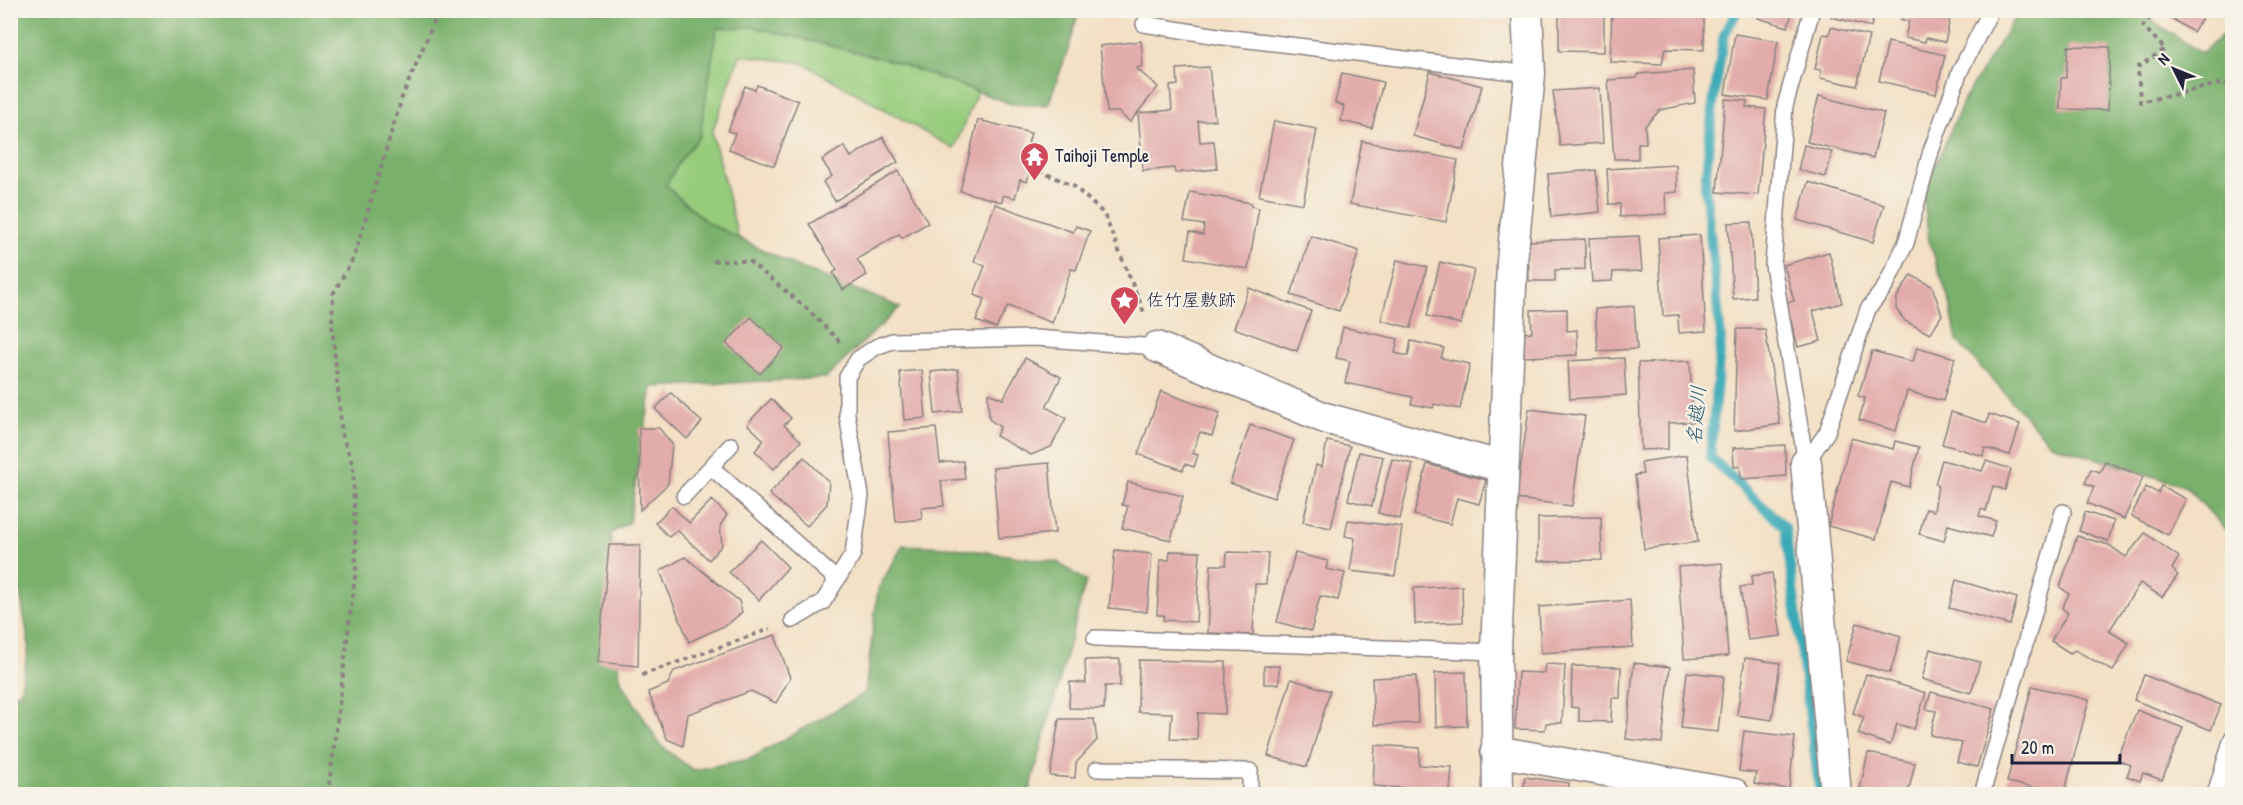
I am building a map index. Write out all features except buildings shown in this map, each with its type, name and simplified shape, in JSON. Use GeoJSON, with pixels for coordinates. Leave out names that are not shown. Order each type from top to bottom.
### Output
{"type":"FeatureCollection","features":[{"type":"Feature","properties":{"kind":"street"},"geometry":{"type":"LineString","coordinates":[[1498,795],[1496,652],[1512,262],[1530,74],[1527,10]]}},
{"type":"Feature","properties":{"kind":"street"},"geometry":{"type":"LineString","coordinates":[[1157,347],[1325,418],[1503,467]]}},
{"type":"Feature","properties":{"kind":"street"},"geometry":{"type":"LineString","coordinates":[[1806,463],[1836,795]]}},
{"type":"Feature","properties":{"kind":"street"},"geometry":{"type":"LineString","coordinates":[[1496,750],[1734,795]]}},
{"type":"Feature","properties":{"kind":"lane"},"geometry":{"type":"LineString","coordinates":[[1806,463],[1773,266],[1785,106],[1812,10]]}},
{"type":"Feature","properties":{"kind":"lane"},"geometry":{"type":"LineString","coordinates":[[1806,463],[1827,432],[1868,309],[1885,287],[1906,243],[1931,152],[1960,71],[1991,10]]}},
{"type":"Feature","properties":{"kind":"lane"},"geometry":{"type":"LineString","coordinates":[[1144,24],[1224,37],[1530,74]]}},
{"type":"Feature","properties":{"kind":"lane"},"geometry":{"type":"LineString","coordinates":[[793,620],[823,602],[853,554],[861,495],[847,415],[847,377],[858,359],[876,347],[892,341],[1035,338],[1157,347]]}},
{"type":"Feature","properties":{"kind":"lane"},"geometry":{"type":"LineString","coordinates":[[684,496],[731,445]]}},
{"type":"Feature","properties":{"kind":"lane"},"geometry":{"type":"LineString","coordinates":[[711,467],[837,580]]}},
{"type":"Feature","properties":{"kind":"lane"},"geometry":{"type":"LineString","coordinates":[[1982,795],[2063,512]]}},
{"type":"Feature","properties":{"kind":"lane"},"geometry":{"type":"LineString","coordinates":[[1095,638],[1496,652]]}},
{"type":"Feature","properties":{"kind":"lane"},"geometry":{"type":"LineString","coordinates":[[2215,795],[2232,738]]}},
{"type":"Feature","properties":{"kind":"lane"},"geometry":{"type":"LineString","coordinates":[[1097,769],[1250,771],[1250,795]]}},
{"type":"Feature","properties":{"kind":"path"},"geometry":{"type":"LineString","coordinates":[[328,795],[356,569],[353,465],[342,435],[333,335],[333,294],[354,257],[402,97],[439,10]]}},
{"type":"Feature","properties":{"kind":"path"},"geometry":{"type":"LineString","coordinates":[[2156,10],[2143,26],[2165,49],[2138,67],[2140,102],[2224,83],[2232,87]]}},
{"type":"Feature","properties":{"kind":"path"},"geometry":{"type":"LineString","coordinates":[[1039,171],[1073,185],[1104,214],[1129,271],[1157,347]]}},
{"type":"Feature","properties":{"kind":"path"},"geometry":{"type":"LineString","coordinates":[[713,261],[749,261],[805,307],[858,359]]}},
{"type":"Feature","properties":{"kind":"path"},"geometry":{"type":"LineString","coordinates":[[642,675],[793,620]]}},
{"type":"Feature","properties":{"kind":"green space"},"geometry":{"type":"Polygon","coordinates":[[[11,11],[1079,11],[1048,105],[1012,104],[892,61],[754,27],[717,28],[700,136],[681,159],[666,186],[708,223],[796,266],[900,307],[826,378],[652,387],[629,522],[611,534],[608,616],[621,681],[660,745],[693,770],[750,759],[865,693],[878,589],[903,545],[949,547],[1057,562],[1086,581],[1029,794],[11,794],[11,693],[20,693],[29,645],[16,570],[11,558],[11,11]]]}},
{"type":"Feature","properties":{"kind":"green space"},"geometry":{"type":"Polygon","coordinates":[[[701,11],[753,11],[978,90],[954,149],[803,63],[740,55],[712,132],[745,265],[674,238],[645,68],[701,11]]]}},
{"type":"Feature","properties":{"kind":"green space"},"geometry":{"type":"Polygon","coordinates":[[[2019,11],[2138,11],[2201,53],[2225,33],[2232,37],[2232,537],[2187,487],[2051,444],[1957,341],[1950,303],[1929,241],[1923,194],[1965,98],[2019,11]]]}},
{"type":"Feature","properties":{"kind":"waterway","name":"名越川"},"geometry":{"type":"LineString","coordinates":[[1738,10],[1724,35],[1713,104],[1705,184],[1721,339],[1710,457],[1785,527],[1820,794]]}},
{"type":"Feature","properties":{"kind":"place","name":"Taihoji Temple"},"geometry":{"type":"Point","coordinates":[1034,182]}},
{"type":"Feature","properties":{"kind":"place","name":"佐竹屋敷跡"},"geometry":{"type":"Point","coordinates":[1125,326]}}]}
